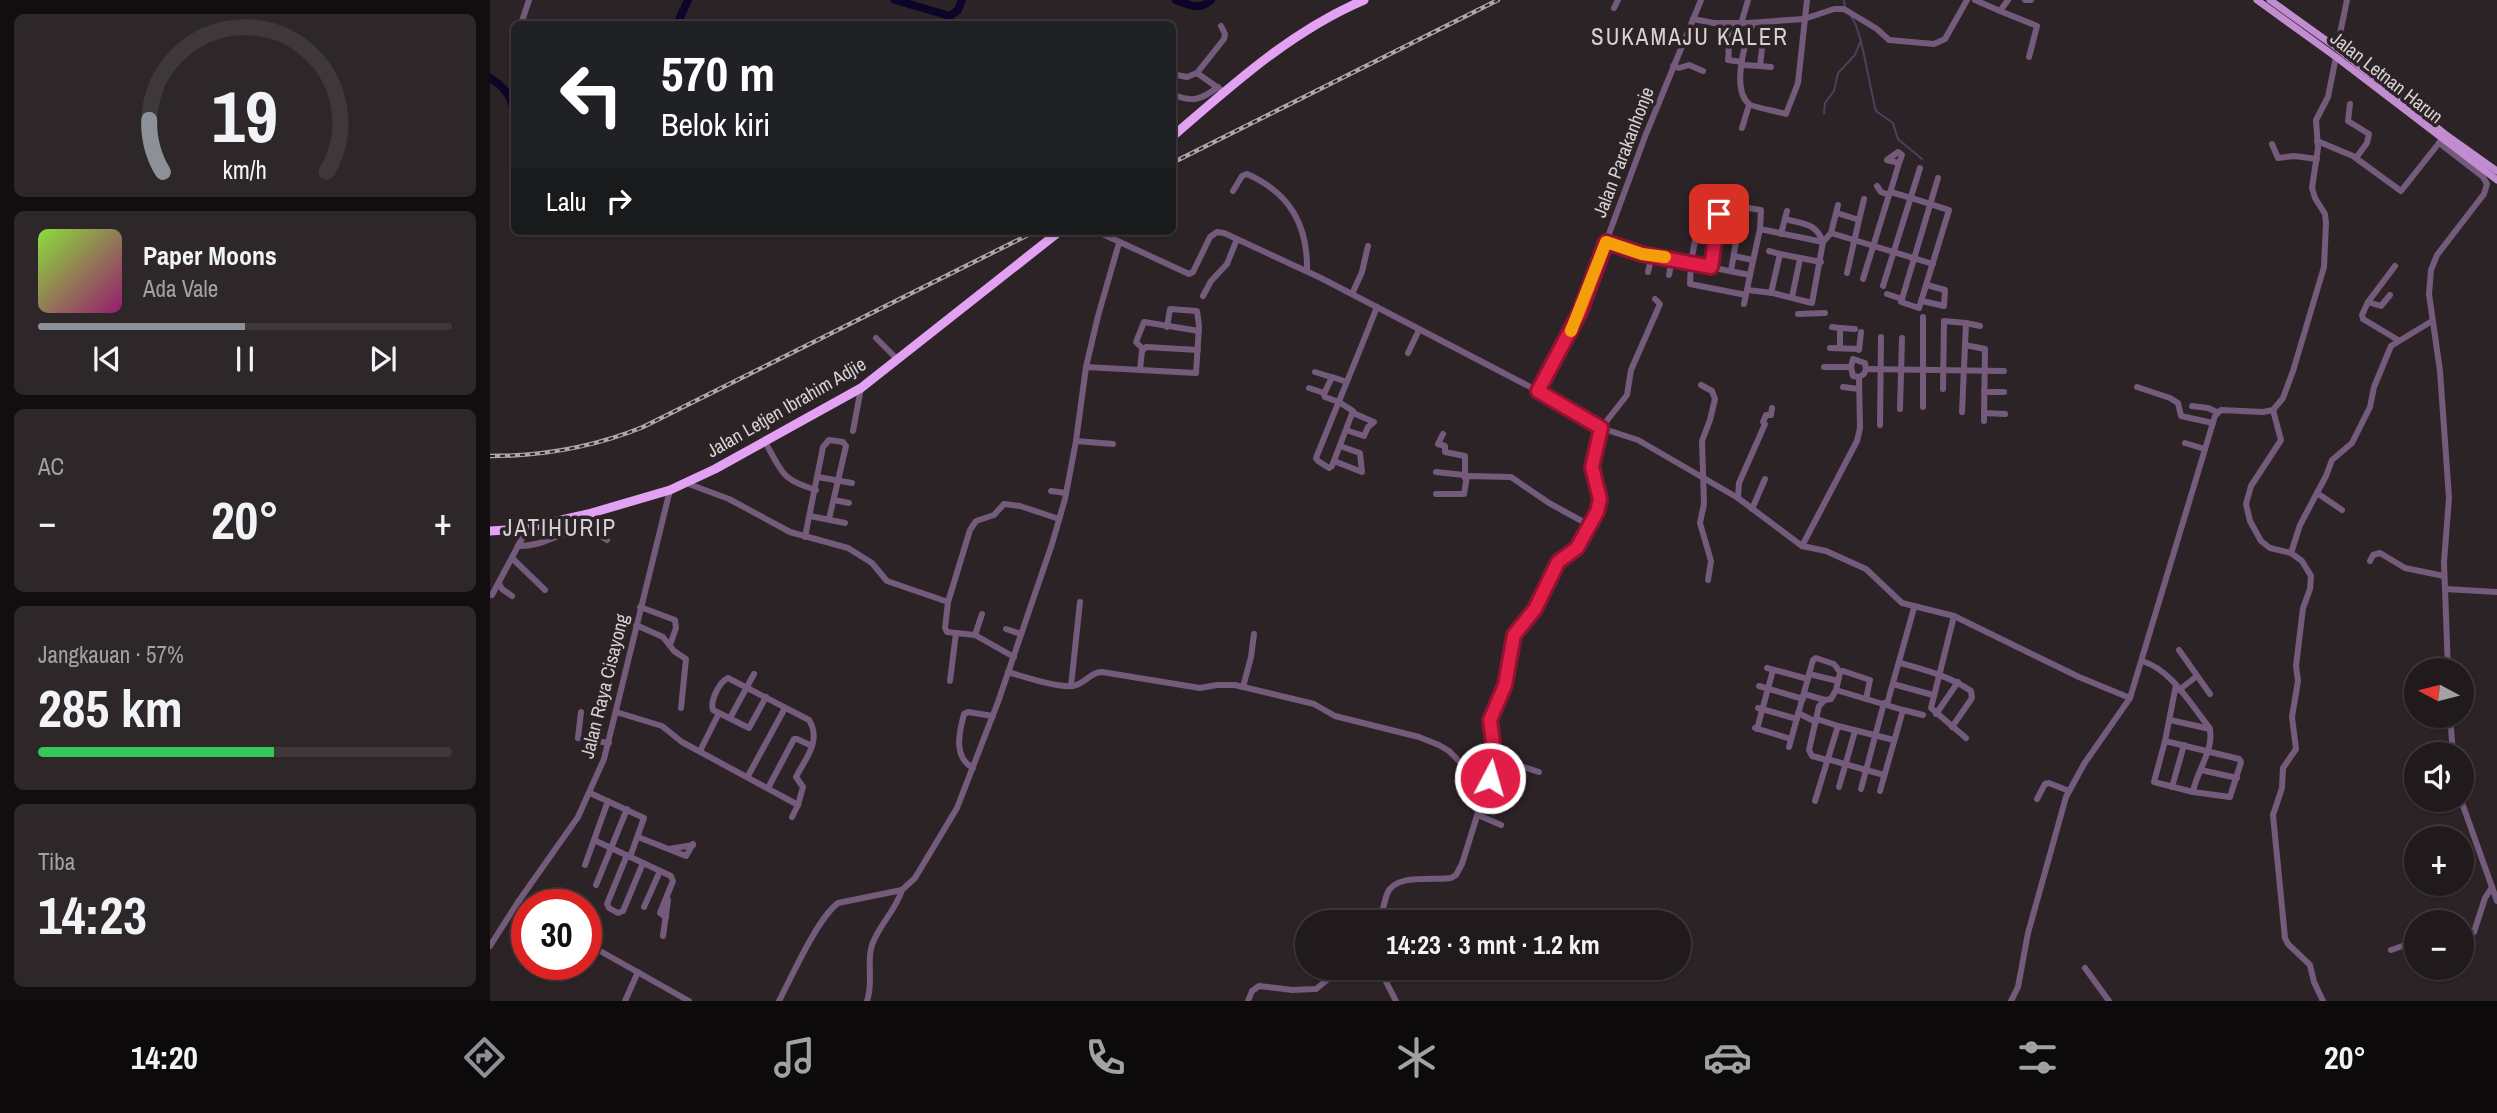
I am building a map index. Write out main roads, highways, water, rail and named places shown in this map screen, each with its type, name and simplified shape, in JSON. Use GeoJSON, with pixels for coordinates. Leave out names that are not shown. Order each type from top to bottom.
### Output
{"type":"FeatureCollection","features":[{"type":"Feature","properties":{"kind":"highway"},"geometry":{"type":"LineString","coordinates":[[1176,132],[1221,89],[1265,58],[1312,27],[1364,0]]}},
{"type":"Feature","properties":{"kind":"highway","name":"Jalan Letjen Ibrahim Adjie"},"geometry":{"type":"LineString","coordinates":[[490,531],[528,527],[588,514],[687,483],[860,388],[1055,235]]}},
{"type":"Feature","properties":{"kind":"main road","name":"Jalan Letnan Harun"},"geometry":{"type":"LineString","coordinates":[[2257,0],[2337,53]]}},
{"type":"Feature","properties":{"kind":"main road","name":"Jalan Letnan Harun"},"geometry":{"type":"LineString","coordinates":[[2270,0],[2497,180]]}},
{"type":"Feature","properties":{"kind":"main road","name":"Jalan Letnan Harun"},"geometry":{"type":"LineString","coordinates":[[2442,139],[2497,172]]}},
{"type":"Feature","properties":{"kind":"waterway"},"geometry":{"type":"LineString","coordinates":[[678,21],[688,0]]}},
{"type":"Feature","properties":{"kind":"waterway"},"geometry":{"type":"LineString","coordinates":[[895,0],[950,16],[958,10],[962,0]]}},
{"type":"Feature","properties":{"kind":"waterway"},"geometry":{"type":"LineString","coordinates":[[1176,0],[1199,6],[1211,0]]}},
{"type":"Feature","properties":{"kind":"waterway"},"geometry":{"type":"LineString","coordinates":[[1844,0],[1845,7]]}},
{"type":"Feature","properties":{"kind":"waterway"},"geometry":{"type":"LineString","coordinates":[[1851,17],[1862,46],[1876,111],[1893,123],[1898,139],[1922,159]]}},
{"type":"Feature","properties":{"kind":"waterway"},"geometry":{"type":"LineString","coordinates":[[1824,114],[1825,103],[1834,91],[1838,73],[1855,55],[1861,40]]}},
{"type":"Feature","properties":{"kind":"waterway"},"geometry":{"type":"LineString","coordinates":[[490,78],[499,84],[511,101]]}},
{"type":"Feature","properties":{"kind":"railway"},"geometry":{"type":"LineString","coordinates":[[1176,161],[1498,0]]}},
{"type":"Feature","properties":{"kind":"railway"},"geometry":{"type":"LineString","coordinates":[[490,456],[568,449],[643,427],[1028,235]]}},
{"type":"Feature","properties":{"kind":"district","name":"SUKAMAJU KALER"},"geometry":{"type":"Point","coordinates":[1690,37]}},
{"type":"Feature","properties":{"kind":"district","name":"JATIHURIP"},"geometry":{"type":"Point","coordinates":[560,528]}}]}
